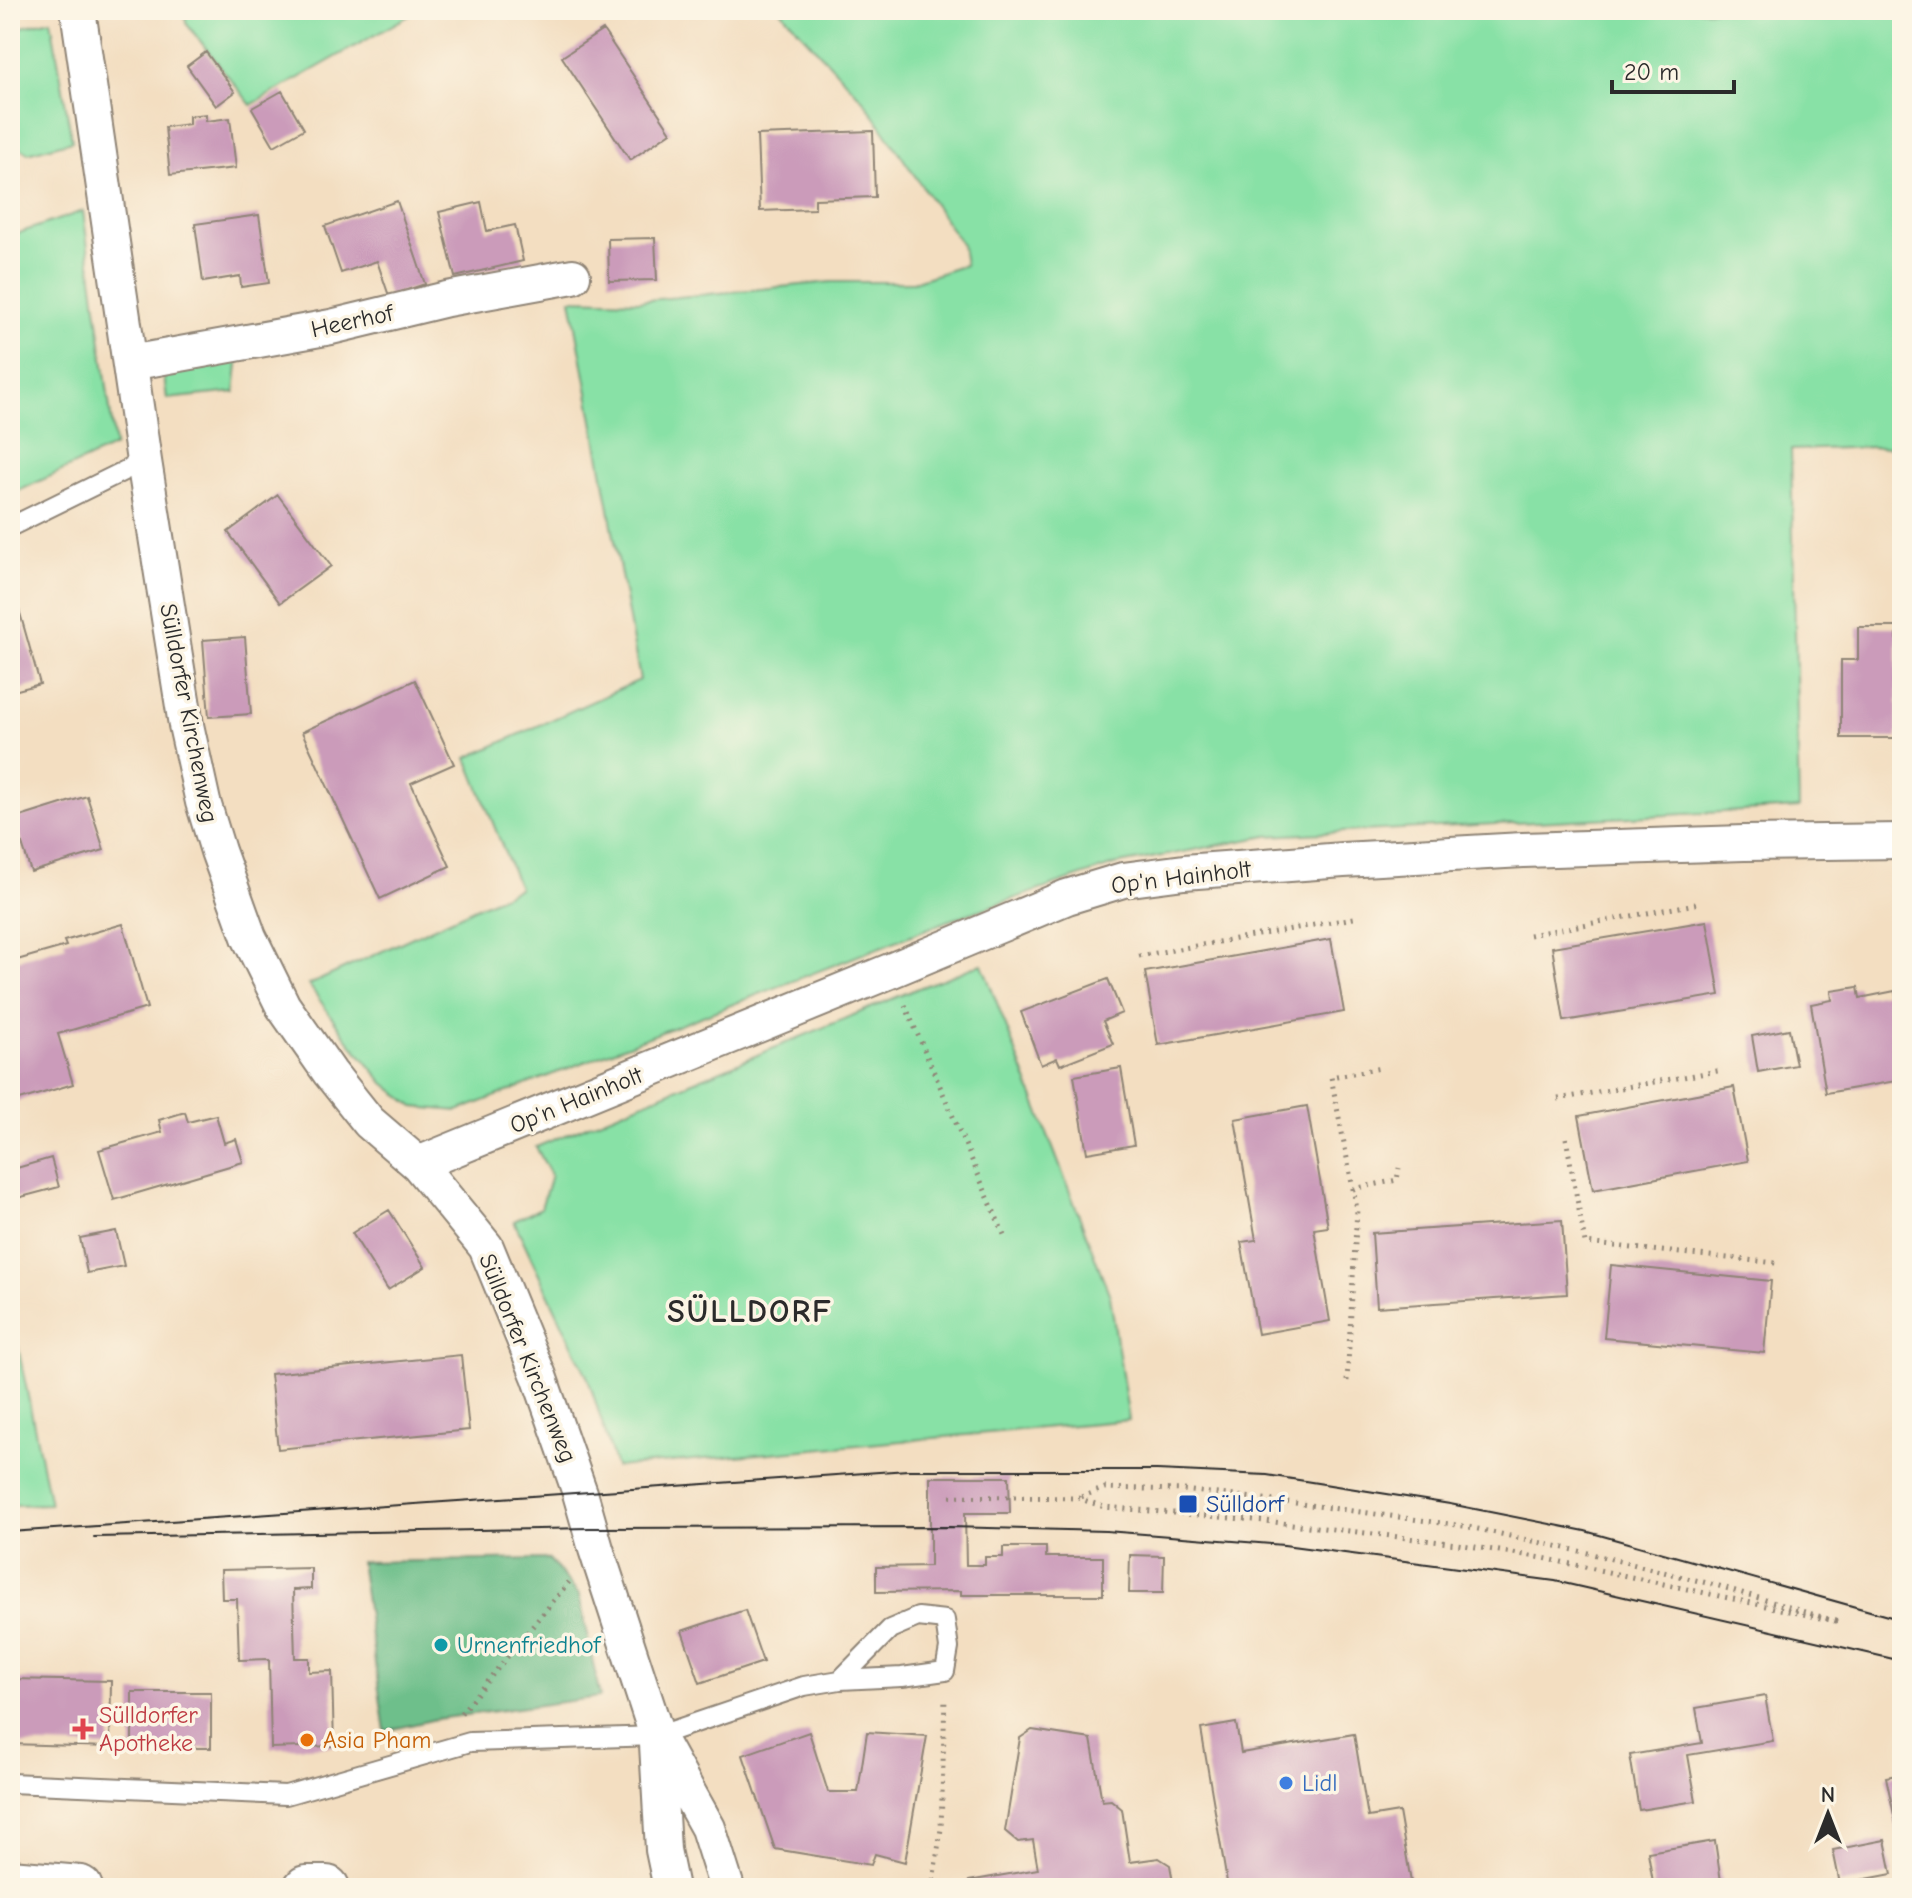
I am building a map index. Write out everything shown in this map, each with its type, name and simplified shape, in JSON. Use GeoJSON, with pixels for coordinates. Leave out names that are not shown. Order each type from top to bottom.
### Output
{"type":"FeatureCollection","features":[{"type":"Feature","properties":{"kind":"main road"},"geometry":{"type":"LineString","coordinates":[[10,1882],[80,1888]]}},
{"type":"Feature","properties":{"kind":"main road"},"geometry":{"type":"LineString","coordinates":[[306,1888],[327,1888]]}},
{"type":"Feature","properties":{"kind":"street","name":"Sülldorfer Kirchenweg"},"geometry":{"type":"LineString","coordinates":[[78,10],[144,461],[189,741],[207,815],[249,937],[283,1006],[330,1073],[369,1122],[418,1164],[486,1247],[539,1376],[580,1493],[657,1736],[708,1828],[727,1888]]}},
{"type":"Feature","properties":{"kind":"street","name":"Heerhof"},"geometry":{"type":"LineString","coordinates":[[130,363],[331,327],[447,299],[573,276]]}},
{"type":"Feature","properties":{"kind":"street","name":"Op'n Hainholt"},"geometry":{"type":"LineString","coordinates":[[418,1164],[1067,897],[1123,880],[1184,872],[1343,860],[1523,850],[1902,841]]}},
{"type":"Feature","properties":{"kind":"street","name":"Sülldorfer Kirchenweg"},"geometry":{"type":"LineString","coordinates":[[657,1736],[663,1850],[671,1888]]}},
{"type":"Feature","properties":{"kind":"lane"},"geometry":{"type":"LineString","coordinates":[[10,527],[144,461]]}},
{"type":"Feature","properties":{"kind":"lane"},"geometry":{"type":"LineString","coordinates":[[10,1783],[286,1795],[470,1742],[657,1736],[804,1686],[945,1671],[949,1648],[945,1620],[918,1617],[890,1629],[840,1680]]}},
{"type":"Feature","properties":{"kind":"path"},"geometry":{"type":"LineString","coordinates":[[1529,935],[1701,903]]}},
{"type":"Feature","properties":{"kind":"path"},"geometry":{"type":"LineString","coordinates":[[1139,956],[1354,918]]}},
{"type":"Feature","properties":{"kind":"path"},"geometry":{"type":"LineString","coordinates":[[890,971],[1005,1237]]}},
{"type":"Feature","properties":{"kind":"path"},"geometry":{"type":"LineString","coordinates":[[1347,1381],[1357,1209],[1331,1077],[1381,1068]]}},
{"type":"Feature","properties":{"kind":"path"},"geometry":{"type":"LineString","coordinates":[[1558,1099],[1723,1070]]}},
{"type":"Feature","properties":{"kind":"path"},"geometry":{"type":"LineString","coordinates":[[1566,1138],[1585,1243],[1776,1263]]}},
{"type":"Feature","properties":{"kind":"path"},"geometry":{"type":"LineString","coordinates":[[1353,1189],[1397,1180],[1399,1168]]}},
{"type":"Feature","properties":{"kind":"path"},"geometry":{"type":"LineString","coordinates":[[950,1496],[1078,1498],[1104,1507],[1266,1521],[1457,1544],[1543,1558],[1835,1621],[1719,1586],[1464,1526],[1183,1490],[1105,1488],[1078,1498]]}},
{"type":"Feature","properties":{"kind":"path"},"geometry":{"type":"LineString","coordinates":[[427,1754],[596,1549]]}},
{"type":"Feature","properties":{"kind":"path"},"geometry":{"type":"LineString","coordinates":[[932,1888],[941,1829],[945,1671]]}},
{"type":"Feature","properties":{"kind":"green space"},"geometry":{"type":"Polygon","coordinates":[[[185,10],[419,10],[251,105],[186,23],[185,10]]]}},
{"type":"Feature","properties":{"kind":"green space"},"geometry":{"type":"Polygon","coordinates":[[[780,10],[1902,10],[1902,446],[1791,450],[1799,808],[1267,836],[1114,865],[950,920],[458,1111],[414,1107],[384,1083],[348,1040],[309,985],[519,888],[467,758],[640,680],[571,299],[638,301],[831,282],[913,282],[965,265],[962,245],[864,101],[780,10]]]}},
{"type":"Feature","properties":{"kind":"green space"},"geometry":{"type":"Polygon","coordinates":[[[51,20],[72,141],[28,153],[10,141],[10,30],[51,20]]]}},
{"type":"Feature","properties":{"kind":"green space"},"geometry":{"type":"Polygon","coordinates":[[[83,211],[115,446],[10,495],[10,236],[83,211]]]}},
{"type":"Feature","properties":{"kind":"green space"},"geometry":{"type":"Polygon","coordinates":[[[239,355],[235,392],[167,399],[163,369],[239,355]]]}},
{"type":"Feature","properties":{"kind":"green space"},"geometry":{"type":"Polygon","coordinates":[[[982,964],[1110,1296],[1129,1420],[616,1467],[588,1378],[514,1221],[541,1208],[551,1175],[536,1147],[982,964]]]}},
{"type":"Feature","properties":{"kind":"green space"},"geometry":{"type":"Polygon","coordinates":[[[10,1308],[50,1504],[10,1505],[10,1308]]]}},
{"type":"Feature","properties":{"kind":"green space"},"geometry":{"type":"Polygon","coordinates":[[[549,1559],[579,1595],[600,1697],[436,1719],[385,1731],[360,1562],[549,1559]]]}},
{"type":"Feature","properties":{"kind":"building"},"geometry":{"type":"Polygon","coordinates":[[[603,30],[671,132],[630,160],[562,57],[603,30]]]}},
{"type":"Feature","properties":{"kind":"building"},"geometry":{"type":"Polygon","coordinates":[[[206,52],[235,92],[216,106],[187,66],[206,52]]]}},
{"type":"Feature","properties":{"kind":"building"},"geometry":{"type":"Polygon","coordinates":[[[282,91],[304,129],[274,146],[252,108],[282,91]]]}},
{"type":"Feature","properties":{"kind":"building"},"geometry":{"type":"Polygon","coordinates":[[[206,114],[206,121],[230,118],[236,168],[170,175],[165,127],[189,124],[189,116],[206,114]]]}},
{"type":"Feature","properties":{"kind":"building"},"geometry":{"type":"Polygon","coordinates":[[[873,131],[875,197],[815,199],[815,209],[760,211],[757,135],[873,131]]]}},
{"type":"Feature","properties":{"kind":"building"},"geometry":{"type":"Polygon","coordinates":[[[397,201],[425,284],[389,296],[377,261],[341,273],[325,226],[397,201]]]}},
{"type":"Feature","properties":{"kind":"building"},"geometry":{"type":"Polygon","coordinates":[[[481,202],[487,231],[515,225],[523,261],[455,277],[439,212],[481,202]]]}},
{"type":"Feature","properties":{"kind":"building"},"geometry":{"type":"Polygon","coordinates":[[[259,215],[269,283],[241,287],[240,276],[203,282],[195,224],[259,215]]]}},
{"type":"Feature","properties":{"kind":"building"},"geometry":{"type":"Polygon","coordinates":[[[655,238],[657,280],[609,281],[608,239],[655,238]]]}},
{"type":"Feature","properties":{"kind":"building"},"geometry":{"type":"Polygon","coordinates":[[[278,495],[331,566],[280,603],[228,532],[278,495]]]}},
{"type":"Feature","properties":{"kind":"building"},"geometry":{"type":"Polygon","coordinates":[[[16,599],[40,684],[10,692],[10,601],[16,599]]]}},
{"type":"Feature","properties":{"kind":"building"},"geometry":{"type":"Polygon","coordinates":[[[1858,627],[1897,627],[1897,738],[1841,738],[1841,660],[1858,660],[1858,627]]]}},
{"type":"Feature","properties":{"kind":"building"},"geometry":{"type":"Polygon","coordinates":[[[245,637],[251,714],[209,717],[203,640],[245,637]]]}},
{"type":"Feature","properties":{"kind":"building"},"geometry":{"type":"Polygon","coordinates":[[[415,680],[454,764],[411,783],[450,866],[380,899],[302,732],[415,680]]]}},
{"type":"Feature","properties":{"kind":"building"},"geometry":{"type":"Polygon","coordinates":[[[87,796],[104,850],[31,872],[14,819],[87,796]]]}},
{"type":"Feature","properties":{"kind":"building"},"geometry":{"type":"Polygon","coordinates":[[[1707,921],[1720,995],[1564,1021],[1552,947],[1707,921]]]}},
{"type":"Feature","properties":{"kind":"building"},"geometry":{"type":"Polygon","coordinates":[[[123,924],[147,1008],[58,1034],[73,1084],[10,1103],[10,962],[66,946],[64,941],[123,924]]]}},
{"type":"Feature","properties":{"kind":"building"},"geometry":{"type":"Polygon","coordinates":[[[1331,939],[1344,1012],[1158,1045],[1145,972],[1331,939]]]}},
{"type":"Feature","properties":{"kind":"building"},"geometry":{"type":"Polygon","coordinates":[[[1108,979],[1122,1013],[1103,1021],[1113,1044],[1060,1065],[1057,1058],[1041,1065],[1021,1012],[1108,979]]]}},
{"type":"Feature","properties":{"kind":"building"},"geometry":{"type":"Polygon","coordinates":[[[1858,987],[1860,998],[1895,991],[1902,1029],[1902,1080],[1826,1093],[1811,1004],[1832,1000],[1831,991],[1858,987]]]}},
{"type":"Feature","properties":{"kind":"building"},"geometry":{"type":"Polygon","coordinates":[[[1789,1029],[1796,1065],[1758,1072],[1752,1036],[1789,1029]]]}},
{"type":"Feature","properties":{"kind":"building"},"geometry":{"type":"Polygon","coordinates":[[[1121,1068],[1134,1145],[1087,1153],[1074,1076],[1121,1068]]]}},
{"type":"Feature","properties":{"kind":"building"},"geometry":{"type":"Polygon","coordinates":[[[1734,1087],[1748,1161],[1593,1190],[1579,1116],[1734,1087]]]}},
{"type":"Feature","properties":{"kind":"building"},"geometry":{"type":"Polygon","coordinates":[[[1307,1106],[1328,1227],[1314,1229],[1330,1321],[1258,1334],[1241,1242],[1256,1240],[1235,1119],[1307,1106]]]}},
{"type":"Feature","properties":{"kind":"building"},"geometry":{"type":"Polygon","coordinates":[[[185,1112],[188,1122],[216,1115],[224,1143],[236,1139],[243,1162],[114,1200],[99,1150],[162,1132],[159,1120],[185,1112]]]}},
{"type":"Feature","properties":{"kind":"building"},"geometry":{"type":"Polygon","coordinates":[[[51,1158],[59,1187],[10,1200],[10,1170],[51,1158]]]}},
{"type":"Feature","properties":{"kind":"building"},"geometry":{"type":"Polygon","coordinates":[[[389,1210],[425,1267],[388,1290],[352,1233],[389,1210]]]}},
{"type":"Feature","properties":{"kind":"building"},"geometry":{"type":"Polygon","coordinates":[[[1562,1220],[1567,1294],[1377,1307],[1372,1233],[1562,1220]]]}},
{"type":"Feature","properties":{"kind":"building"},"geometry":{"type":"Polygon","coordinates":[[[116,1231],[124,1266],[87,1273],[80,1238],[116,1231]]]}},
{"type":"Feature","properties":{"kind":"building"},"geometry":{"type":"Polygon","coordinates":[[[1611,1265],[1771,1281],[1764,1353],[1604,1338],[1611,1265]]]}},
{"type":"Feature","properties":{"kind":"building"},"geometry":{"type":"Polygon","coordinates":[[[461,1355],[469,1430],[278,1449],[270,1374],[461,1355]]]}},
{"type":"Feature","properties":{"kind":"building"},"geometry":{"type":"Polygon","coordinates":[[[930,1477],[1009,1477],[1010,1513],[965,1513],[966,1565],[985,1565],[985,1557],[1003,1557],[1003,1547],[1046,1547],[1046,1557],[1103,1557],[1103,1595],[876,1592],[876,1567],[930,1566],[930,1477]]]}},
{"type":"Feature","properties":{"kind":"building"},"geometry":{"type":"Polygon","coordinates":[[[1130,1555],[1164,1556],[1163,1593],[1129,1593],[1130,1555]]]}},
{"type":"Feature","properties":{"kind":"building"},"geometry":{"type":"Polygon","coordinates":[[[311,1568],[311,1589],[293,1590],[295,1658],[309,1658],[309,1672],[332,1671],[334,1746],[271,1748],[269,1659],[239,1660],[237,1599],[222,1599],[221,1570],[311,1568]]]}},
{"type":"Feature","properties":{"kind":"building"},"geometry":{"type":"Polygon","coordinates":[[[745,1610],[763,1662],[700,1683],[682,1631],[745,1610]]]}},
{"type":"Feature","properties":{"kind":"building"},"geometry":{"type":"Polygon","coordinates":[[[10,1679],[111,1681],[110,1747],[10,1744],[10,1679]]]}},
{"type":"Feature","properties":{"kind":"building"},"geometry":{"type":"Polygon","coordinates":[[[132,1692],[211,1692],[211,1748],[132,1748],[132,1692]]]}},
{"type":"Feature","properties":{"kind":"building"},"geometry":{"type":"Polygon","coordinates":[[[1765,1696],[1773,1741],[1688,1755],[1696,1801],[1639,1810],[1630,1755],[1702,1743],[1696,1708],[1765,1696]]]}},
{"type":"Feature","properties":{"kind":"building","name":"Lidl"},"geometry":{"type":"Polygon","coordinates":[[[1236,1723],[1241,1753],[1354,1734],[1368,1817],[1399,1812],[1412,1888],[1228,1888],[1201,1729],[1236,1723]]]}},
{"type":"Feature","properties":{"kind":"building"},"geometry":{"type":"Polygon","coordinates":[[[1032,1730],[1091,1739],[1102,1801],[1111,1800],[1122,1809],[1130,1862],[1159,1858],[1170,1865],[1174,1888],[965,1888],[969,1881],[1038,1869],[1033,1840],[1018,1842],[1005,1831],[1020,1738],[1032,1730]]]}},
{"type":"Feature","properties":{"kind":"building"},"geometry":{"type":"Polygon","coordinates":[[[809,1732],[828,1792],[858,1792],[867,1732],[927,1736],[905,1862],[875,1854],[871,1865],[775,1849],[743,1755],[809,1732]]]}},
{"type":"Feature","properties":{"kind":"building"},"geometry":{"type":"Polygon","coordinates":[[[1902,1774],[1902,1848],[1901,1848],[1886,1777],[1902,1774]]]}},
{"type":"Feature","properties":{"kind":"building"},"geometry":{"type":"Polygon","coordinates":[[[1885,1840],[1892,1874],[1840,1884],[1833,1850],[1885,1840]]]}},
{"type":"Feature","properties":{"kind":"building"},"geometry":{"type":"Polygon","coordinates":[[[1715,1841],[1722,1888],[1654,1888],[1648,1852],[1715,1841]]]}},
{"type":"Feature","properties":{"kind":"tram line"},"geometry":{"type":"LineString","coordinates":[[10,1532],[908,1470],[1157,1470],[1267,1475],[1450,1504],[1585,1531],[1902,1620]]}},
{"type":"Feature","properties":{"kind":"tram line"},"geometry":{"type":"LineString","coordinates":[[94,1537],[590,1528],[950,1527],[1106,1531],[1284,1545],[1555,1581],[1902,1661]]}},
{"type":"Feature","properties":{"kind":"place","name":"Sülldorf"},"geometry":{"type":"Point","coordinates":[1188,1504]}},
{"type":"Feature","properties":{"kind":"place","name":"Urnenfriedhof"},"geometry":{"type":"Point","coordinates":[441,1645]}},
{"type":"Feature","properties":{"kind":"place","name":"Sülldorfer Apotheke"},"geometry":{"type":"Point","coordinates":[83,1729]}},
{"type":"Feature","properties":{"kind":"place","name":"Asia Pham"},"geometry":{"type":"Point","coordinates":[307,1740]}},
{"type":"Feature","properties":{"kind":"place","name":"Lidl"},"geometry":{"type":"Point","coordinates":[1286,1783]}},
{"type":"Feature","properties":{"kind":"district","name":"SÜLLDORF"},"geometry":{"type":"Point","coordinates":[750,1311]}}]}
